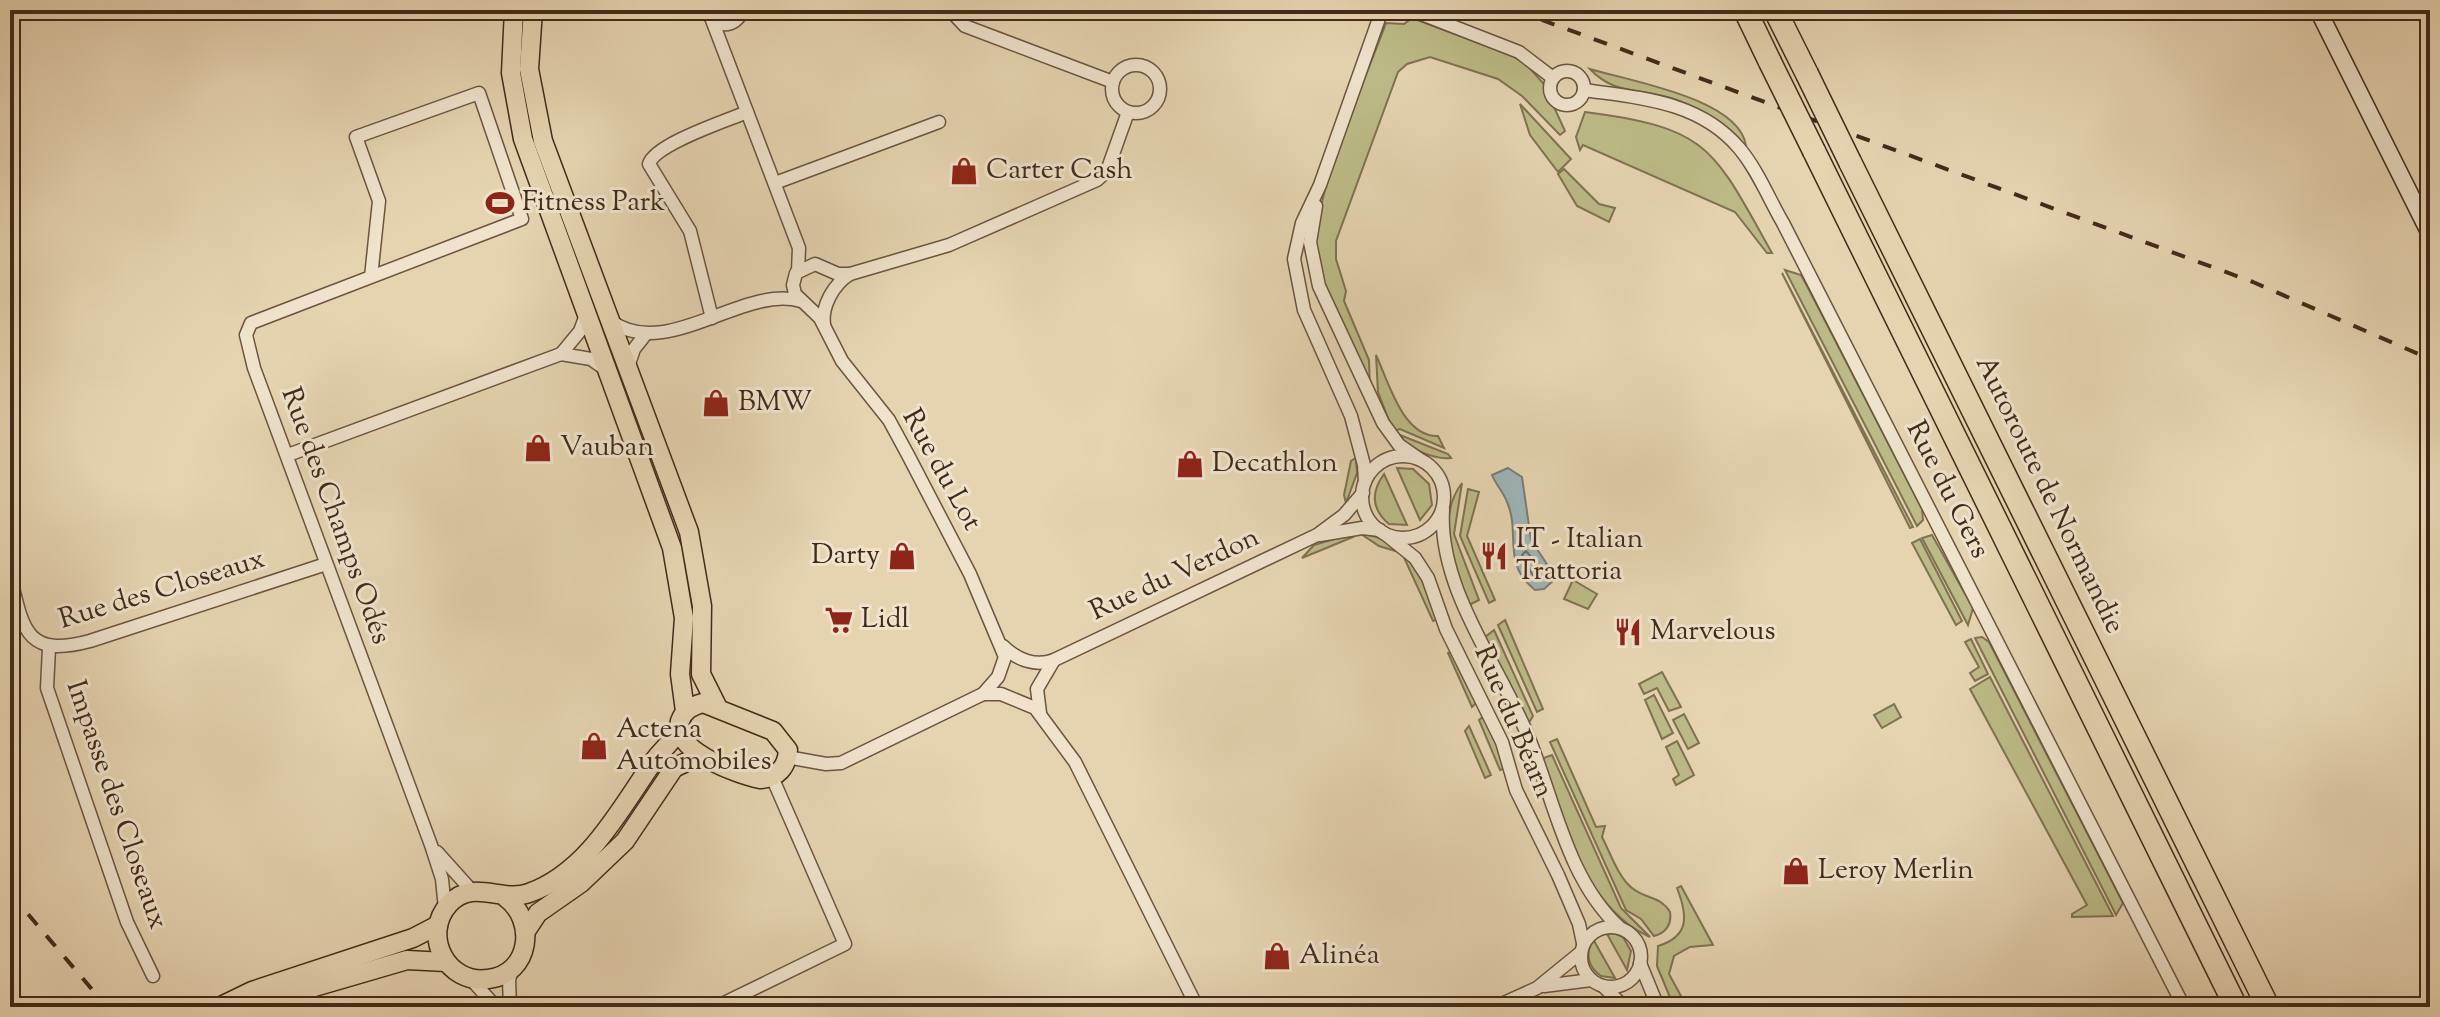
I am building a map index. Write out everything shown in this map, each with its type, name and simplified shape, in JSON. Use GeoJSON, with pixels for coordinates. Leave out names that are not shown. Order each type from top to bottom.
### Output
{"type":"FeatureCollection","features":[{"type":"Feature","properties":{"kind":"highway","name":"Autoroute de Normandie"},"geometry":{"type":"LineString","coordinates":[[1745,10],[2236,1007]]}},
{"type":"Feature","properties":{"kind":"highway","name":"Autoroute de Normandie"},"geometry":{"type":"LineString","coordinates":[[1775,10],[2268,1007]]}},
{"type":"Feature","properties":{"kind":"main road"},"geometry":{"type":"LineString","coordinates":[[505,897],[531,892],[583,856],[616,820],[682,720],[703,703],[717,706],[777,734],[786,744],[787,757],[782,770],[772,777],[752,777],[701,755],[685,744],[682,720],[680,674],[684,618],[678,571],[666,525],[523,139],[511,73],[514,10]]}},
{"type":"Feature","properties":{"kind":"main road"},"geometry":{"type":"LineString","coordinates":[[533,10],[529,69],[537,119],[695,551],[702,606],[701,674],[717,706]]}},
{"type":"Feature","properties":{"kind":"main road"},"geometry":{"type":"LineString","coordinates":[[526,931],[538,913],[581,883],[625,841],[670,772],[701,755]]}},
{"type":"Feature","properties":{"kind":"main road"},"geometry":{"type":"LineString","coordinates":[[219,1007],[252,991],[410,939],[441,917],[455,899],[472,891],[491,891],[505,897],[518,910],[526,931],[524,950],[514,966],[494,978],[470,978],[446,962],[407,960],[246,1007]]}},
{"type":"Feature","properties":{"kind":"main road"},"geometry":{"type":"LineString","coordinates":[[441,917],[438,945],[446,962]]}},
{"type":"Feature","properties":{"kind":"street"},"geometry":{"type":"LineString","coordinates":[[950,10],[965,26],[1113,82]]}},
{"type":"Feature","properties":{"kind":"street"},"geometry":{"type":"LineString","coordinates":[[1411,10],[1519,52],[1553,78]]}},
{"type":"Feature","properties":{"kind":"street"},"geometry":{"type":"LineString","coordinates":[[2318,10],[2430,234]]}},
{"type":"Feature","properties":{"kind":"street"},"geometry":{"type":"LineString","coordinates":[[707,14],[799,248],[815,264],[829,270],[850,274],[949,245],[1097,180],[1107,171],[1128,112]]}},
{"type":"Feature","properties":{"kind":"street"},"geometry":{"type":"LineString","coordinates":[[707,14],[724,25],[741,14]]}},
{"type":"Feature","properties":{"kind":"street"},"geometry":{"type":"LineString","coordinates":[[724,51],[741,14]]}},
{"type":"Feature","properties":{"kind":"street"},"geometry":{"type":"LineString","coordinates":[[1320,185],[1310,242],[1319,286],[1383,423],[1399,445],[1439,477],[1444,494],[1443,510],[1435,523],[1419,535],[1399,538],[1382,531],[1367,515],[1351,416],[1304,310],[1294,267],[1297,237],[1320,185],[1380,15]]}},
{"type":"Feature","properties":{"kind":"street"},"geometry":{"type":"LineString","coordinates":[[1130,66],[1146,67],[1157,78],[1160,94],[1151,108],[1128,112],[1116,103],[1113,82],[1130,66]]}},
{"type":"Feature","properties":{"kind":"street"},"geometry":{"type":"LineString","coordinates":[[1563,72],[1574,73],[1582,80],[1584,90],[1575,104],[1559,103],[1551,94],[1553,78],[1563,72]]}},
{"type":"Feature","properties":{"kind":"street","name":"Rue du Gers"},"geometry":{"type":"LineString","coordinates":[[1584,90],[1679,106],[1714,126],[1740,149],[1783,223],[2184,1007]]}},
{"type":"Feature","properties":{"kind":"street","name":"Rue des Champs Odés"},"geometry":{"type":"LineString","coordinates":[[371,277],[379,201],[356,137],[479,93],[522,219],[371,277],[251,323],[246,335],[254,368],[431,845],[442,879],[441,917]]}},
{"type":"Feature","properties":{"kind":"street"},"geometry":{"type":"LineString","coordinates":[[712,318],[690,231],[649,164],[651,157],[664,147],[747,112]]}},
{"type":"Feature","properties":{"kind":"street"},"geometry":{"type":"LineString","coordinates":[[775,183],[939,122]]}},
{"type":"Feature","properties":{"kind":"street"},"geometry":{"type":"LineString","coordinates":[[799,248],[795,276],[804,303]]}},
{"type":"Feature","properties":{"kind":"street"},"geometry":{"type":"LineString","coordinates":[[777,298],[795,276],[815,264]]}},
{"type":"Feature","properties":{"kind":"street"},"geometry":{"type":"LineString","coordinates":[[824,325],[824,311],[832,294],[834,278],[829,270]]}},
{"type":"Feature","properties":{"kind":"street"},"geometry":{"type":"LineString","coordinates":[[608,319],[619,327],[645,335],[777,298],[819,305],[850,274]]}},
{"type":"Feature","properties":{"kind":"street","name":"Rue du Lot"},"geometry":{"type":"LineString","coordinates":[[804,303],[824,325],[842,361],[889,420],[970,574],[1003,646]]}},
{"type":"Feature","properties":{"kind":"street"},"geometry":{"type":"LineString","coordinates":[[561,354],[580,331],[587,312]]}},
{"type":"Feature","properties":{"kind":"street"},"geometry":{"type":"LineString","coordinates":[[628,369],[634,349],[645,335]]}},
{"type":"Feature","properties":{"kind":"street"},"geometry":{"type":"LineString","coordinates":[[288,455],[561,354],[591,359],[608,371]]}},
{"type":"Feature","properties":{"kind":"street"},"geometry":{"type":"LineString","coordinates":[[1364,487],[1385,460],[1404,456],[1419,459]]}},
{"type":"Feature","properties":{"kind":"street","name":"Rue du Verdon"},"geometry":{"type":"LineString","coordinates":[[1054,660],[1317,535],[1344,515],[1364,487]]}},
{"type":"Feature","properties":{"kind":"street","name":"Rue du Béarn"},"geometry":{"type":"LineString","coordinates":[[1443,510],[1445,553],[1459,591],[1529,737],[1543,785],[1592,895],[1619,927]]}},
{"type":"Feature","properties":{"kind":"street","name":"Rue du Verdon"},"geometry":{"type":"LineString","coordinates":[[1317,535],[1362,528],[1382,531]]}},
{"type":"Feature","properties":{"kind":"street","name":"Rue du Béarn"},"geometry":{"type":"LineString","coordinates":[[1382,531],[1415,558],[1428,578],[1446,629],[1502,742],[1516,790],[1579,924],[1582,948]]}},
{"type":"Feature","properties":{"kind":"street","name":"Rue des Closeaux"},"geometry":{"type":"LineString","coordinates":[[10,575],[27,629],[49,648],[90,641],[326,564]]}},
{"type":"Feature","properties":{"kind":"street"},"geometry":{"type":"LineString","coordinates":[[1040,713],[1037,669],[1003,646],[1000,671],[1013,698],[1040,713],[1089,787],[1197,1007]]}},
{"type":"Feature","properties":{"kind":"street","name":"Impasse des Closeaux"},"geometry":{"type":"LineString","coordinates":[[49,648],[47,688],[127,922],[153,976]]}},
{"type":"Feature","properties":{"kind":"street"},"geometry":{"type":"LineString","coordinates":[[787,757],[841,763],[983,694],[1000,671],[1024,659],[1042,663],[1054,660]]}},
{"type":"Feature","properties":{"kind":"street"},"geometry":{"type":"LineString","coordinates":[[983,694],[1028,698],[1054,660]]}},
{"type":"Feature","properties":{"kind":"street"},"geometry":{"type":"LineString","coordinates":[[716,1007],[845,944],[772,777]]}},
{"type":"Feature","properties":{"kind":"street","name":"Rue des Champs Odés"},"geometry":{"type":"LineString","coordinates":[[431,845],[472,891]]}},
{"type":"Feature","properties":{"kind":"street"},"geometry":{"type":"LineString","coordinates":[[1495,1007],[1537,988],[1582,948],[1597,929],[1619,927],[1638,942],[1640,963],[1658,1007]]}},
{"type":"Feature","properties":{"kind":"street"},"geometry":{"type":"LineString","coordinates":[[1582,948],[1582,968],[1624,1007]]}},
{"type":"Feature","properties":{"kind":"street"},"geometry":{"type":"LineString","coordinates":[[1537,988],[1626,983],[1640,963]]}},
{"type":"Feature","properties":{"kind":"street"},"geometry":{"type":"LineString","coordinates":[[510,1007],[509,980],[514,966]]}},
{"type":"Feature","properties":{"kind":"street"},"geometry":{"type":"LineString","coordinates":[[470,978],[496,1007]]}},
{"type":"Feature","properties":{"kind":"street"},"geometry":{"type":"LineString","coordinates":[[748,992],[755,1007]]}},
{"type":"Feature","properties":{"kind":"shaded area"},"geometry":{"type":"Polygon","coordinates":[[[1412,18],[1511,55],[1526,64],[1543,83],[1565,131],[1560,135],[1522,96],[1498,79],[1430,57],[1407,64],[1398,72],[1336,241],[1336,259],[1346,291],[1344,301],[1369,360],[1370,390],[1322,284],[1315,253],[1317,229],[1331,170],[1386,23],[1404,24],[1412,18]]]}},
{"type":"Feature","properties":{"kind":"shaded area"},"geometry":{"type":"Polygon","coordinates":[[[1590,69],[1655,86],[1705,104],[1725,116],[1739,130],[1746,146],[1721,124],[1692,106],[1671,98],[1618,87],[1590,69]]]}},
{"type":"Feature","properties":{"kind":"shaded area"},"geometry":{"type":"Polygon","coordinates":[[[1520,104],[1571,159],[1558,172],[1530,135],[1520,104]]]}},
{"type":"Feature","properties":{"kind":"shaded area"},"geometry":{"type":"Polygon","coordinates":[[[1585,112],[1659,126],[1684,136],[1703,149],[1720,166],[1772,253],[1767,253],[1735,212],[1583,145],[1580,150],[1576,137],[1585,112]]]}},
{"type":"Feature","properties":{"kind":"shaded area"},"geometry":{"type":"Polygon","coordinates":[[[1564,169],[1599,204],[1615,208],[1609,222],[1577,206],[1558,174],[1564,169]]]}},
{"type":"Feature","properties":{"kind":"shaded area"},"geometry":{"type":"Polygon","coordinates":[[[1785,270],[1801,275],[1922,509],[1923,520],[1917,526],[1785,270]]]}},
{"type":"Feature","properties":{"kind":"shaded area"},"geometry":{"type":"Polygon","coordinates":[[[1782,273],[1913,527],[1910,528],[1782,273]]]}},
{"type":"Feature","properties":{"kind":"shaded area"},"geometry":{"type":"Polygon","coordinates":[[[1376,355],[1406,418],[1415,428],[1438,436],[1444,448],[1400,429],[1393,431],[1378,392],[1376,355]]]}},
{"type":"Feature","properties":{"kind":"shaded area"},"geometry":{"type":"Polygon","coordinates":[[[1400,435],[1448,454],[1451,458],[1422,452],[1397,437],[1400,435]]]}},
{"type":"Feature","properties":{"kind":"shaded area"},"geometry":{"type":"Polygon","coordinates":[[[1356,458],[1357,473],[1346,503],[1344,495],[1351,461],[1356,458]]]}},
{"type":"Feature","properties":{"kind":"shaded area"},"geometry":{"type":"Polygon","coordinates":[[[1397,468],[1413,469],[1429,484],[1432,505],[1420,520],[1397,468]]]}},
{"type":"Feature","properties":{"kind":"shaded area"},"geometry":{"type":"Polygon","coordinates":[[[1384,474],[1407,525],[1389,524],[1376,506],[1375,494],[1384,474]]]}},
{"type":"Feature","properties":{"kind":"shaded area"},"geometry":{"type":"Polygon","coordinates":[[[1462,483],[1454,534],[1479,600],[1469,605],[1454,560],[1448,528],[1449,512],[1462,483]]]}},
{"type":"Feature","properties":{"kind":"shaded area"},"geometry":{"type":"Polygon","coordinates":[[[1468,489],[1479,492],[1467,536],[1495,600],[1489,603],[1460,536],[1468,489]]]}},
{"type":"Feature","properties":{"kind":"shaded area"},"geometry":{"type":"Polygon","coordinates":[[[1351,534],[1353,537],[1302,558],[1314,545],[1351,534]]]}},
{"type":"Feature","properties":{"kind":"shaded area"},"geometry":{"type":"Polygon","coordinates":[[[1361,534],[1378,537],[1403,553],[1420,576],[1438,619],[1433,621],[1402,553],[1379,546],[1361,534]]]}},
{"type":"Feature","properties":{"kind":"shaded area"},"geometry":{"type":"Polygon","coordinates":[[[1932,535],[1973,608],[1968,625],[1922,538],[1932,535]]]}},
{"type":"Feature","properties":{"kind":"shaded area"},"geometry":{"type":"Polygon","coordinates":[[[1920,539],[1962,621],[1956,625],[1912,543],[1920,539]]]}},
{"type":"Feature","properties":{"kind":"shaded area"},"geometry":{"type":"Polygon","coordinates":[[[1573,580],[1597,594],[1588,609],[1564,599],[1573,580]]]}},
{"type":"Feature","properties":{"kind":"shaded area"},"geometry":{"type":"Polygon","coordinates":[[[1505,620],[1543,709],[1537,712],[1498,625],[1505,620]]]}},
{"type":"Feature","properties":{"kind":"shaded area"},"geometry":{"type":"Polygon","coordinates":[[[1494,630],[1533,716],[1527,726],[1485,637],[1494,630]]]}},
{"type":"Feature","properties":{"kind":"shaded area"},"geometry":{"type":"Polygon","coordinates":[[[1982,637],[1989,642],[2123,903],[2116,915],[1975,638],[1982,637]]]}},
{"type":"Feature","properties":{"kind":"shaded area"},"geometry":{"type":"Polygon","coordinates":[[[1971,639],[1988,674],[1975,681],[1970,673],[1979,667],[1965,642],[1971,639]]]}},
{"type":"Feature","properties":{"kind":"shaded area"},"geometry":{"type":"Polygon","coordinates":[[[1453,651],[1477,702],[1472,707],[1448,653],[1453,651]]]}},
{"type":"Feature","properties":{"kind":"shaded area"},"geometry":{"type":"Polygon","coordinates":[[[1662,672],[1681,707],[1669,711],[1657,688],[1644,694],[1639,684],[1662,672]]]}},
{"type":"Feature","properties":{"kind":"shaded area"},"geometry":{"type":"Polygon","coordinates":[[[1990,677],[2113,916],[2072,917],[2087,905],[1970,689],[1990,677]]]}},
{"type":"Feature","properties":{"kind":"shaded area"},"geometry":{"type":"Polygon","coordinates":[[[1654,695],[1673,733],[1662,739],[1645,700],[1654,695]]]}},
{"type":"Feature","properties":{"kind":"shaded area"},"geometry":{"type":"Polygon","coordinates":[[[1894,704],[1901,717],[1882,728],[1874,715],[1894,704]]]}},
{"type":"Feature","properties":{"kind":"shaded area"},"geometry":{"type":"Polygon","coordinates":[[[1684,714],[1699,743],[1688,749],[1673,720],[1684,714]]]}},
{"type":"Feature","properties":{"kind":"shaded area"},"geometry":{"type":"Polygon","coordinates":[[[1485,715],[1506,768],[1500,770],[1479,720],[1485,715]]]}},
{"type":"Feature","properties":{"kind":"shaded area"},"geometry":{"type":"Polygon","coordinates":[[[1469,726],[1491,775],[1485,778],[1465,731],[1469,726]]]}},
{"type":"Feature","properties":{"kind":"shaded area"},"geometry":{"type":"Polygon","coordinates":[[[1557,739],[1596,827],[1605,826],[1602,837],[1623,878],[1632,888],[1662,903],[1670,912],[1669,924],[1658,935],[1654,936],[1641,919],[1626,910],[1550,742],[1557,739]]]}},
{"type":"Feature","properties":{"kind":"shaded area"},"geometry":{"type":"Polygon","coordinates":[[[1677,741],[1694,775],[1676,785],[1673,779],[1679,775],[1666,747],[1677,741]]]}},
{"type":"Feature","properties":{"kind":"shaded area"},"geometry":{"type":"Polygon","coordinates":[[[1552,755],[1621,908],[1650,937],[1628,924],[1610,907],[1579,861],[1557,809],[1541,759],[1552,755]]]}},
{"type":"Feature","properties":{"kind":"shaded area"},"geometry":{"type":"Polygon","coordinates":[[[1681,886],[1713,945],[1690,947],[1674,956],[1669,974],[1687,1007],[1674,1007],[1657,966],[1658,946],[1676,936],[1684,923],[1677,888],[1681,886]]]}},
{"type":"Feature","properties":{"kind":"shaded area"},"geometry":{"type":"Polygon","coordinates":[[[1607,934],[1623,937],[1631,951],[1627,970],[1607,934]]]}},
{"type":"Feature","properties":{"kind":"shaded area"},"geometry":{"type":"Polygon","coordinates":[[[1593,939],[1615,978],[1601,976],[1590,964],[1588,955],[1593,939]]]}},
{"type":"Feature","properties":{"kind":"shaded area"},"geometry":{"type":"Polygon","coordinates":[[[1566,997],[1594,1007],[1535,1007],[1566,997]]]}},
{"type":"Feature","properties":{"kind":"water"},"geometry":{"type":"Polygon","coordinates":[[[1508,468],[1522,477],[1531,540],[1556,578],[1544,589],[1535,590],[1525,580],[1515,559],[1511,514],[1492,475],[1508,468]]]}},
{"type":"Feature","properties":{"kind":"railway"},"geometry":{"type":"LineString","coordinates":[[1515,10],[2253,282],[2430,359]]}},
{"type":"Feature","properties":{"kind":"railway"},"geometry":{"type":"LineString","coordinates":[[10,893],[107,1007]]}},
{"type":"Feature","properties":{"kind":"place","name":"Carter Cash"},"geometry":{"type":"Point","coordinates":[964,171]}},
{"type":"Feature","properties":{"kind":"place","name":"Fitness Park"},"geometry":{"type":"Point","coordinates":[500,203]}},
{"type":"Feature","properties":{"kind":"place","name":"BMW"},"geometry":{"type":"Point","coordinates":[716,403]}},
{"type":"Feature","properties":{"kind":"place","name":"Vauban"},"geometry":{"type":"Point","coordinates":[538,448]}},
{"type":"Feature","properties":{"kind":"place","name":"Decathlon"},"geometry":{"type":"Point","coordinates":[1190,464]}},
{"type":"Feature","properties":{"kind":"place","name":"Darty"},"geometry":{"type":"Point","coordinates":[902,556]}},
{"type":"Feature","properties":{"kind":"place","name":"IT - Italian Trattoria"},"geometry":{"type":"Point","coordinates":[1494,556]}},
{"type":"Feature","properties":{"kind":"place","name":"Lidl"},"geometry":{"type":"Point","coordinates":[839,620]}},
{"type":"Feature","properties":{"kind":"place","name":"Marvelous"},"geometry":{"type":"Point","coordinates":[1628,632]}},
{"type":"Feature","properties":{"kind":"place","name":"Actena Automobiles"},"geometry":{"type":"Point","coordinates":[594,746]}},
{"type":"Feature","properties":{"kind":"place","name":"Leroy Merlin"},"geometry":{"type":"Point","coordinates":[1796,871]}},
{"type":"Feature","properties":{"kind":"place","name":"Alinéa"},"geometry":{"type":"Point","coordinates":[1277,956]}}]}
